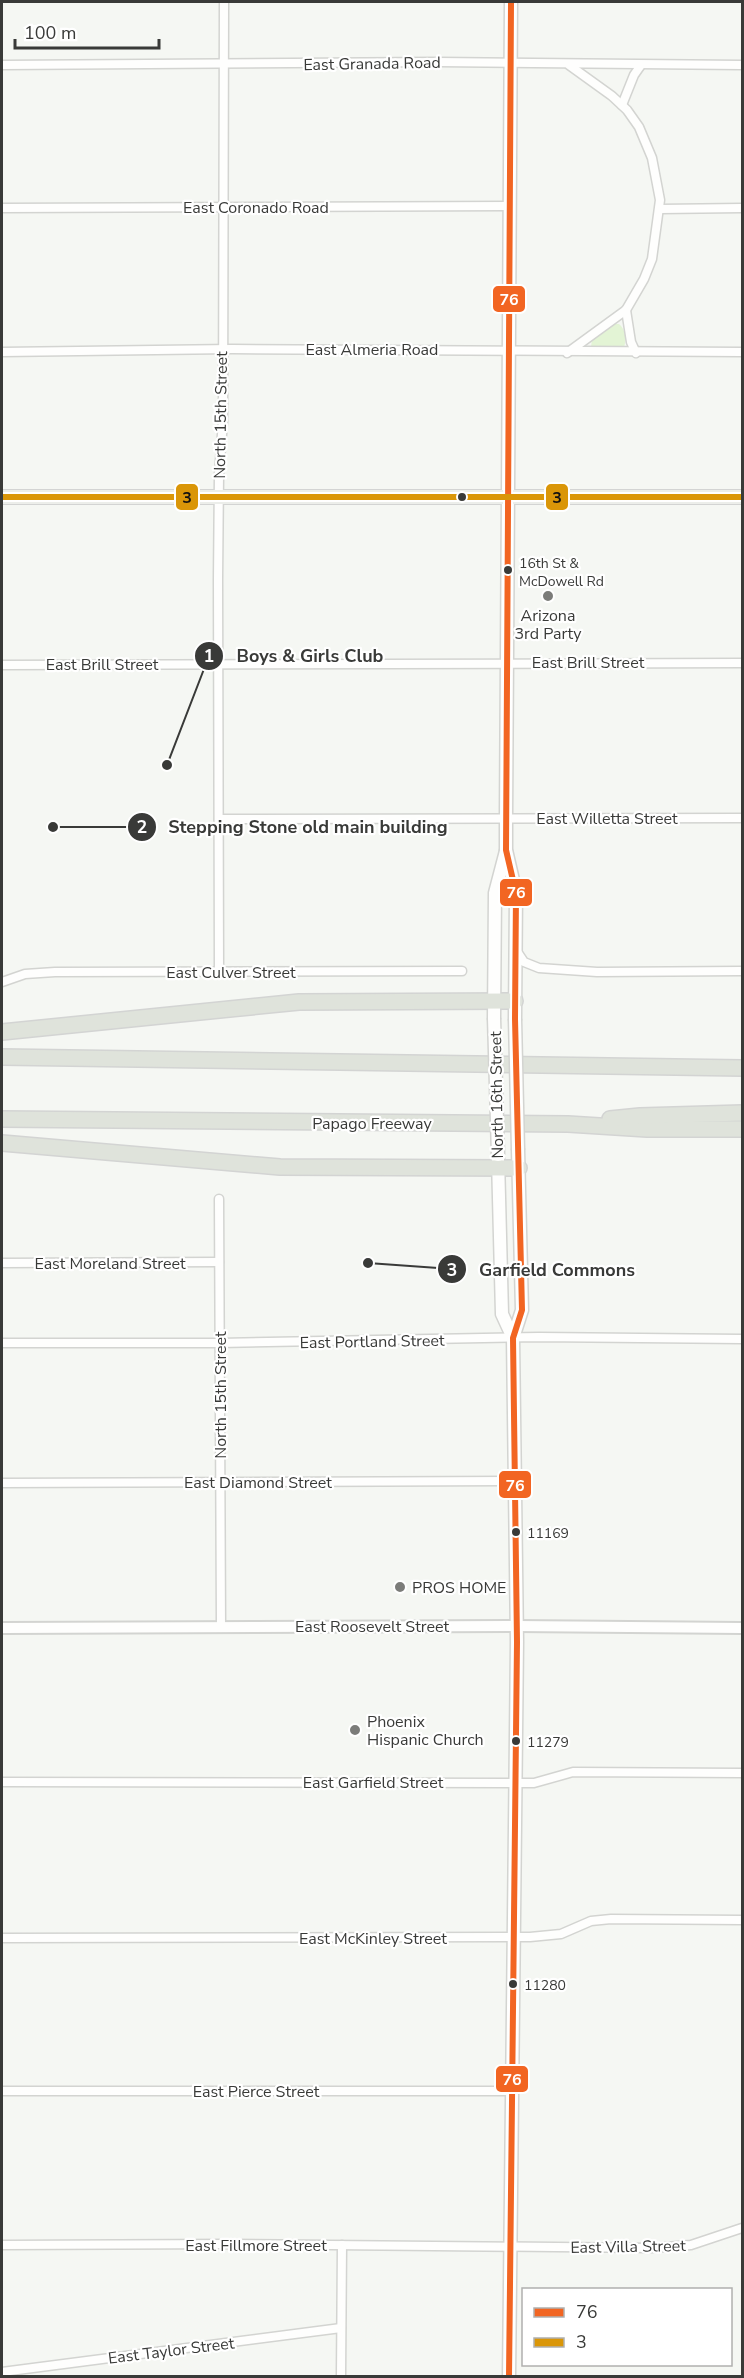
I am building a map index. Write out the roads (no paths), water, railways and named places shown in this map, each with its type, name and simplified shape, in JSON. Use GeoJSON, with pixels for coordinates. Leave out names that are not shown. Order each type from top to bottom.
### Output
{"type":"FeatureCollection","features":[{"type":"Feature","properties":{"kind":"highway"},"geometry":{"type":"LineString","coordinates":[[2,1032],[278,1003],[515,1001]]}},
{"type":"Feature","properties":{"kind":"highway"},"geometry":{"type":"LineString","coordinates":[[2,1057],[742,1068]]}},
{"type":"Feature","properties":{"kind":"highway"},"geometry":{"type":"LineString","coordinates":[[568,1124],[640,1116],[742,1113]]}},
{"type":"Feature","properties":{"kind":"highway","name":"Papago Freeway"},"geometry":{"type":"LineString","coordinates":[[2,1119],[568,1124],[647,1129],[742,1129]]}},
{"type":"Feature","properties":{"kind":"highway"},"geometry":{"type":"LineString","coordinates":[[2,1143],[280,1167],[498,1162],[519,1168]]}},
{"type":"Feature","properties":{"kind":"main road","name":"North 16th Street"},"geometry":{"type":"LineString","coordinates":[[509,2376],[517,1626],[513,1338],[522,1310],[515,1019],[516,893],[506,850],[511,2]]}},
{"type":"Feature","properties":{"kind":"main road"},"geometry":{"type":"LineString","coordinates":[[2,497],[742,497]]}},
{"type":"Feature","properties":{"kind":"main road","name":"North 16th Street"},"geometry":{"type":"LineString","coordinates":[[506,850],[495,893],[494,1018],[502,1314],[513,1338]]}},
{"type":"Feature","properties":{"kind":"street","name":"North 15th Street"},"geometry":{"type":"LineString","coordinates":[[219,972],[218,664],[219,496],[223,421],[224,2]]}},
{"type":"Feature","properties":{"kind":"street","name":"East Granada Road"},"geometry":{"type":"LineString","coordinates":[[2,64],[742,65]]}},
{"type":"Feature","properties":{"kind":"street"},"geometry":{"type":"LineString","coordinates":[[567,353],[626,310],[644,279],[652,259],[660,208],[657,177],[648,144],[639,127],[622,105],[599,84],[568,65]]}},
{"type":"Feature","properties":{"kind":"street"},"geometry":{"type":"LineString","coordinates":[[622,105],[634,75],[641,65]]}},
{"type":"Feature","properties":{"kind":"street","name":"East Coronado Road"},"geometry":{"type":"LineString","coordinates":[[2,208],[510,206]]}},
{"type":"Feature","properties":{"kind":"street"},"geometry":{"type":"LineString","coordinates":[[660,208],[742,208]]}},
{"type":"Feature","properties":{"kind":"street"},"geometry":{"type":"LineString","coordinates":[[626,310],[631,342],[636,353]]}},
{"type":"Feature","properties":{"kind":"street","name":"East Almeria Road"},"geometry":{"type":"LineString","coordinates":[[2,352],[222,349],[509,350],[567,353],[742,352]]}},
{"type":"Feature","properties":{"kind":"street","name":"East Brill Street"},"geometry":{"type":"LineString","coordinates":[[2,665],[742,663]]}},
{"type":"Feature","properties":{"kind":"street","name":"East Willetta Street"},"geometry":{"type":"LineString","coordinates":[[219,819],[742,818]]}},
{"type":"Feature","properties":{"kind":"street"},"geometry":{"type":"LineString","coordinates":[[515,949],[524,962],[539,968],[597,972],[742,972]]}},
{"type":"Feature","properties":{"kind":"street","name":"East Culver Street"},"geometry":{"type":"LineString","coordinates":[[2,982],[25,974],[38,973],[462,971]]}},
{"type":"Feature","properties":{"kind":"street","name":"North 15th Street"},"geometry":{"type":"LineString","coordinates":[[219,1199],[220,1627]]}},
{"type":"Feature","properties":{"kind":"street","name":"East Moreland Street"},"geometry":{"type":"LineString","coordinates":[[2,1263],[219,1262]]}},
{"type":"Feature","properties":{"kind":"street","name":"East Portland Street"},"geometry":{"type":"LineString","coordinates":[[2,1343],[220,1343],[513,1338],[742,1339]]}},
{"type":"Feature","properties":{"kind":"street","name":"East Diamond Street"},"geometry":{"type":"LineString","coordinates":[[2,1483],[515,1481]]}},
{"type":"Feature","properties":{"kind":"street","name":"East Roosevelt Street"},"geometry":{"type":"LineString","coordinates":[[2,1628],[517,1626],[742,1628]]}},
{"type":"Feature","properties":{"kind":"street","name":"East Garfield Street"},"geometry":{"type":"LineString","coordinates":[[2,1782],[534,1783],[573,1772],[742,1773]]}},
{"type":"Feature","properties":{"kind":"street","name":"East McKinley Street"},"geometry":{"type":"LineString","coordinates":[[2,1938],[513,1937],[561,1934],[591,1921],[611,1919],[742,1920]]}},
{"type":"Feature","properties":{"kind":"street","name":"East Pierce Street"},"geometry":{"type":"LineString","coordinates":[[2,2091],[511,2091]]}},
{"type":"Feature","properties":{"kind":"street","name":"East Villa Street"},"geometry":{"type":"LineString","coordinates":[[511,2248],[652,2248],[691,2245],[742,2228]]}},
{"type":"Feature","properties":{"kind":"street","name":"East Fillmore Street"},"geometry":{"type":"LineString","coordinates":[[2,2245],[342,2245],[511,2248]]}},
{"type":"Feature","properties":{"kind":"street"},"geometry":{"type":"LineString","coordinates":[[341,2376],[342,2245]]}},
{"type":"Feature","properties":{"kind":"street","name":"East Taylor Street"},"geometry":{"type":"LineString","coordinates":[[2,2372],[341,2328]]}},
{"type":"Feature","properties":{"kind":"place","name":"16th St & McDowell Rd"},"geometry":{"type":"Point","coordinates":[508,570]}},
{"type":"Feature","properties":{"kind":"place","name":"Arizona 3rd Party"},"geometry":{"type":"Point","coordinates":[548,596]}},
{"type":"Feature","properties":{"kind":"place","name":"Boys & Girls Club"},"geometry":{"type":"Point","coordinates":[167,765]}},
{"type":"Feature","properties":{"kind":"place","name":"Stepping Stone old main building"},"geometry":{"type":"Point","coordinates":[53,827]}},
{"type":"Feature","properties":{"kind":"place","name":"Garfield Commons"},"geometry":{"type":"Point","coordinates":[368,1263]}},
{"type":"Feature","properties":{"kind":"place","name":"11169"},"geometry":{"type":"Point","coordinates":[516,1532]}},
{"type":"Feature","properties":{"kind":"place","name":"PROS HOME"},"geometry":{"type":"Point","coordinates":[400,1587]}},
{"type":"Feature","properties":{"kind":"place","name":"Phoenix Hispanic Church"},"geometry":{"type":"Point","coordinates":[355,1730]}},
{"type":"Feature","properties":{"kind":"place","name":"11279"},"geometry":{"type":"Point","coordinates":[516,1741]}},
{"type":"Feature","properties":{"kind":"place","name":"11280"},"geometry":{"type":"Point","coordinates":[513,1984]}}]}
